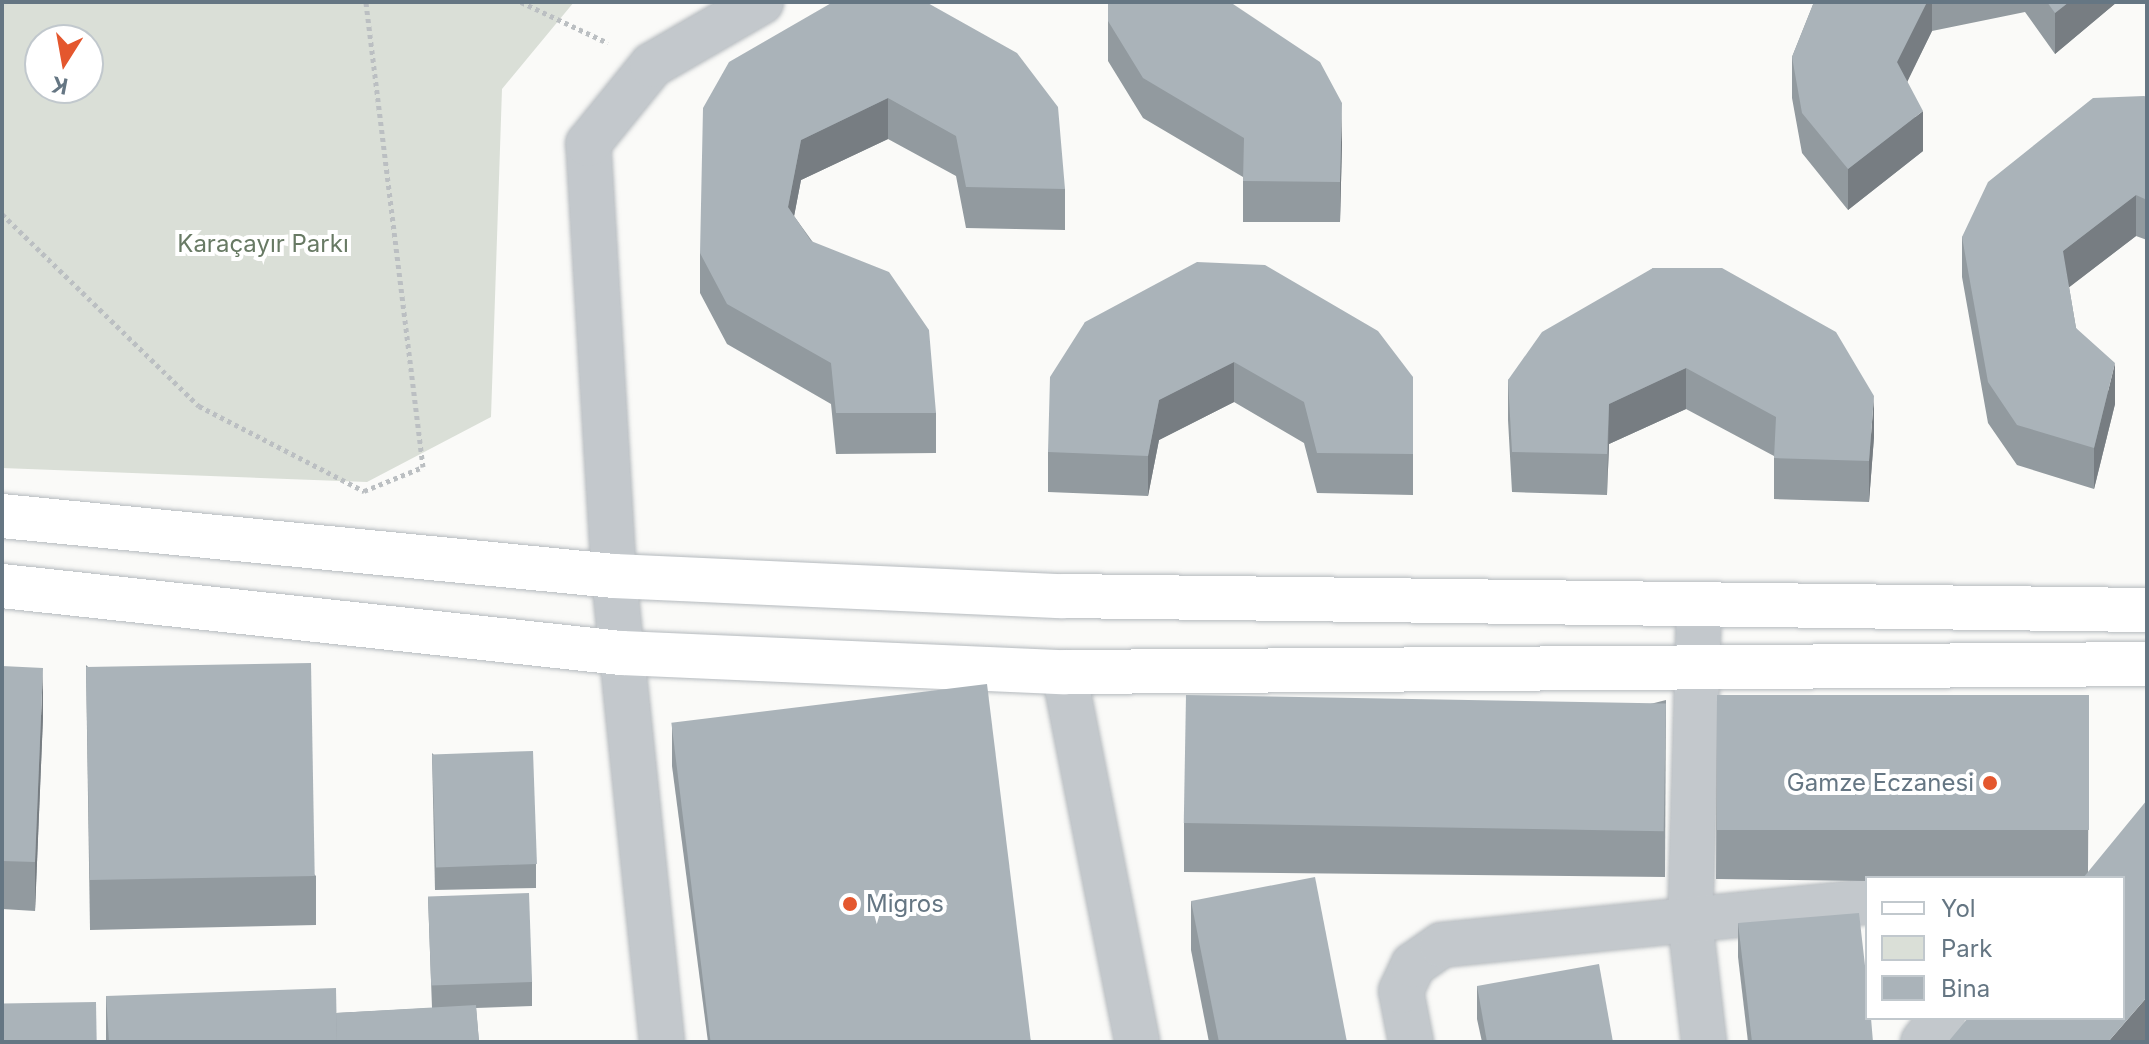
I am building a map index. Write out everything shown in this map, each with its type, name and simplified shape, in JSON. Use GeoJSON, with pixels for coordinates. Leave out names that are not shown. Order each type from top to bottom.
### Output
{"type":"FeatureCollection","features":[{"type":"Feature","properties":{"kind":"main road"},"geometry":{"type":"LineString","coordinates":[[2,516],[614,576],[1062,596],[2147,610]]}},
{"type":"Feature","properties":{"kind":"main road"},"geometry":{"type":"LineString","coordinates":[[2,586],[621,653],[1064,672],[2147,664]]}},
{"type":"Feature","properties":{"kind":"street"},"geometry":{"type":"LineString","coordinates":[[662,1042],[614,576],[588,144],[652,65],[761,2]]}},
{"type":"Feature","properties":{"kind":"street"},"geometry":{"type":"LineString","coordinates":[[1699,605],[1700,667],[1690,921],[1704,1042]]}},
{"type":"Feature","properties":{"kind":"street"},"geometry":{"type":"LineString","coordinates":[[1064,672],[1137,1042]]}},
{"type":"Feature","properties":{"kind":"street"},"geometry":{"type":"LineString","coordinates":[[1411,1042],[1401,991],[1413,965],[1442,945],[1690,921],[1743,909],[1865,902]]}},
{"type":"Feature","properties":{"kind":"street"},"geometry":{"type":"LineString","coordinates":[[1923,1042],[1940,1020]]}},
{"type":"Feature","properties":{"kind":"path"},"geometry":{"type":"LineString","coordinates":[[2,214],[199,406],[364,491],[423,467],[366,2]]}},
{"type":"Feature","properties":{"kind":"path"},"geometry":{"type":"LineString","coordinates":[[521,2],[652,65]]}},
{"type":"Feature","properties":{"kind":"green space","name":"Karaçayır Parkı"},"geometry":{"type":"Polygon","coordinates":[[[2,2],[574,2],[502,89],[491,417],[367,482],[2,468],[2,2]]]}},
{"type":"Feature","properties":{"kind":"building"},"geometry":{"type":"Polygon","coordinates":[[[833,2],[926,2],[1017,53],[1058,107],[1065,189],[966,187],[956,136],[888,98],[801,140],[788,207],[811,241],[889,272],[929,330],[936,413],[836,413],[831,363],[727,304],[700,253],[703,108],[729,62],[833,2]]]}},
{"type":"Feature","properties":{"kind":"building"},"geometry":{"type":"Polygon","coordinates":[[[1108,2],[1230,2],[1320,62],[1342,103],[1340,182],[1243,181],[1244,138],[1143,78],[1108,21],[1108,2]]]}},
{"type":"Feature","properties":{"kind":"building"},"geometry":{"type":"Polygon","coordinates":[[[1814,2],[1927,2],[1897,62],[1923,111],[1848,169],[1802,113],[1792,57],[1814,2]]]}},
{"type":"Feature","properties":{"kind":"building"},"geometry":{"type":"Polygon","coordinates":[[[2047,2],[2069,2],[2055,13],[2047,2]]]}},
{"type":"Feature","properties":{"kind":"building"},"geometry":{"type":"Polygon","coordinates":[[[2147,97],[2147,200],[2136,195],[2063,251],[2076,328],[2115,363],[2094,448],[2017,425],[1988,382],[1962,237],[1988,182],[2093,98],[2147,97]]]}},
{"type":"Feature","properties":{"kind":"building"},"geometry":{"type":"Polygon","coordinates":[[[1197,262],[1265,265],[1378,331],[1413,377],[1413,454],[1317,453],[1304,402],[1234,362],[1159,400],[1148,456],[1048,452],[1050,377],[1085,322],[1197,262]]]}},
{"type":"Feature","properties":{"kind":"building"},"geometry":{"type":"Polygon","coordinates":[[[1653,268],[1722,268],[1836,332],[1874,396],[1869,461],[1774,458],[1776,417],[1686,368],[1609,404],[1607,454],[1512,452],[1508,380],[1542,332],[1653,268]]]}},
{"type":"Feature","properties":{"kind":"building"},"geometry":{"type":"Polygon","coordinates":[[[311,663],[315,876],[90,880],[86,667],[311,663]]]}},
{"type":"Feature","properties":{"kind":"building"},"geometry":{"type":"Polygon","coordinates":[[[2,666],[43,668],[35,862],[2,861],[2,666]]]}},
{"type":"Feature","properties":{"kind":"building","name":"Migros"},"geometry":{"type":"Polygon","coordinates":[[[987,684],[1031,1042],[711,1042],[671,723],[987,684]]]}},
{"type":"Feature","properties":{"kind":"building"},"geometry":{"type":"Polygon","coordinates":[[[1186,695],[1666,703],[1664,831],[1184,823],[1186,695]]]}},
{"type":"Feature","properties":{"kind":"building"},"geometry":{"type":"Polygon","coordinates":[[[1717,695],[2089,695],[2089,830],[1717,830],[1717,695]]]}},
{"type":"Feature","properties":{"kind":"building"},"geometry":{"type":"Polygon","coordinates":[[[533,751],[537,864],[436,867],[432,755],[533,751]]]}},
{"type":"Feature","properties":{"kind":"building"},"geometry":{"type":"Polygon","coordinates":[[[2147,800],[2147,997],[2108,1042],[1948,1042],[1966,1020],[2125,1020],[2125,876],[2085,876],[2147,800]]]}},
{"type":"Feature","properties":{"kind":"building"},"geometry":{"type":"Polygon","coordinates":[[[1315,877],[1347,1042],[1219,1042],[1191,901],[1315,877]]]}},
{"type":"Feature","properties":{"kind":"building"},"geometry":{"type":"Polygon","coordinates":[[[529,893],[532,982],[431,985],[428,897],[529,893]]]}},
{"type":"Feature","properties":{"kind":"building"},"geometry":{"type":"Polygon","coordinates":[[[1859,913],[1865,966],[1865,1020],[1871,1020],[1873,1042],[1752,1042],[1738,923],[1859,913]]]}},
{"type":"Feature","properties":{"kind":"building"},"geometry":{"type":"Polygon","coordinates":[[[1599,964],[1613,1042],[1487,1042],[1477,986],[1599,964]]]}},
{"type":"Feature","properties":{"kind":"building"},"geometry":{"type":"Polygon","coordinates":[[[336,988],[337,1042],[109,1042],[106,996],[336,988]]]}},
{"type":"Feature","properties":{"kind":"building"},"geometry":{"type":"Polygon","coordinates":[[[96,1002],[97,1042],[4,1042],[3,1004],[96,1002]]]}},
{"type":"Feature","properties":{"kind":"building"},"geometry":{"type":"Polygon","coordinates":[[[476,1005],[479,1042],[337,1042],[336,1013],[476,1005]]]}},
{"type":"Feature","properties":{"kind":"place","name":"Gamze Eczanesi"},"geometry":{"type":"Point","coordinates":[1990,783]}},
{"type":"Feature","properties":{"kind":"place","name":"Migros"},"geometry":{"type":"Point","coordinates":[850,904]}}]}
